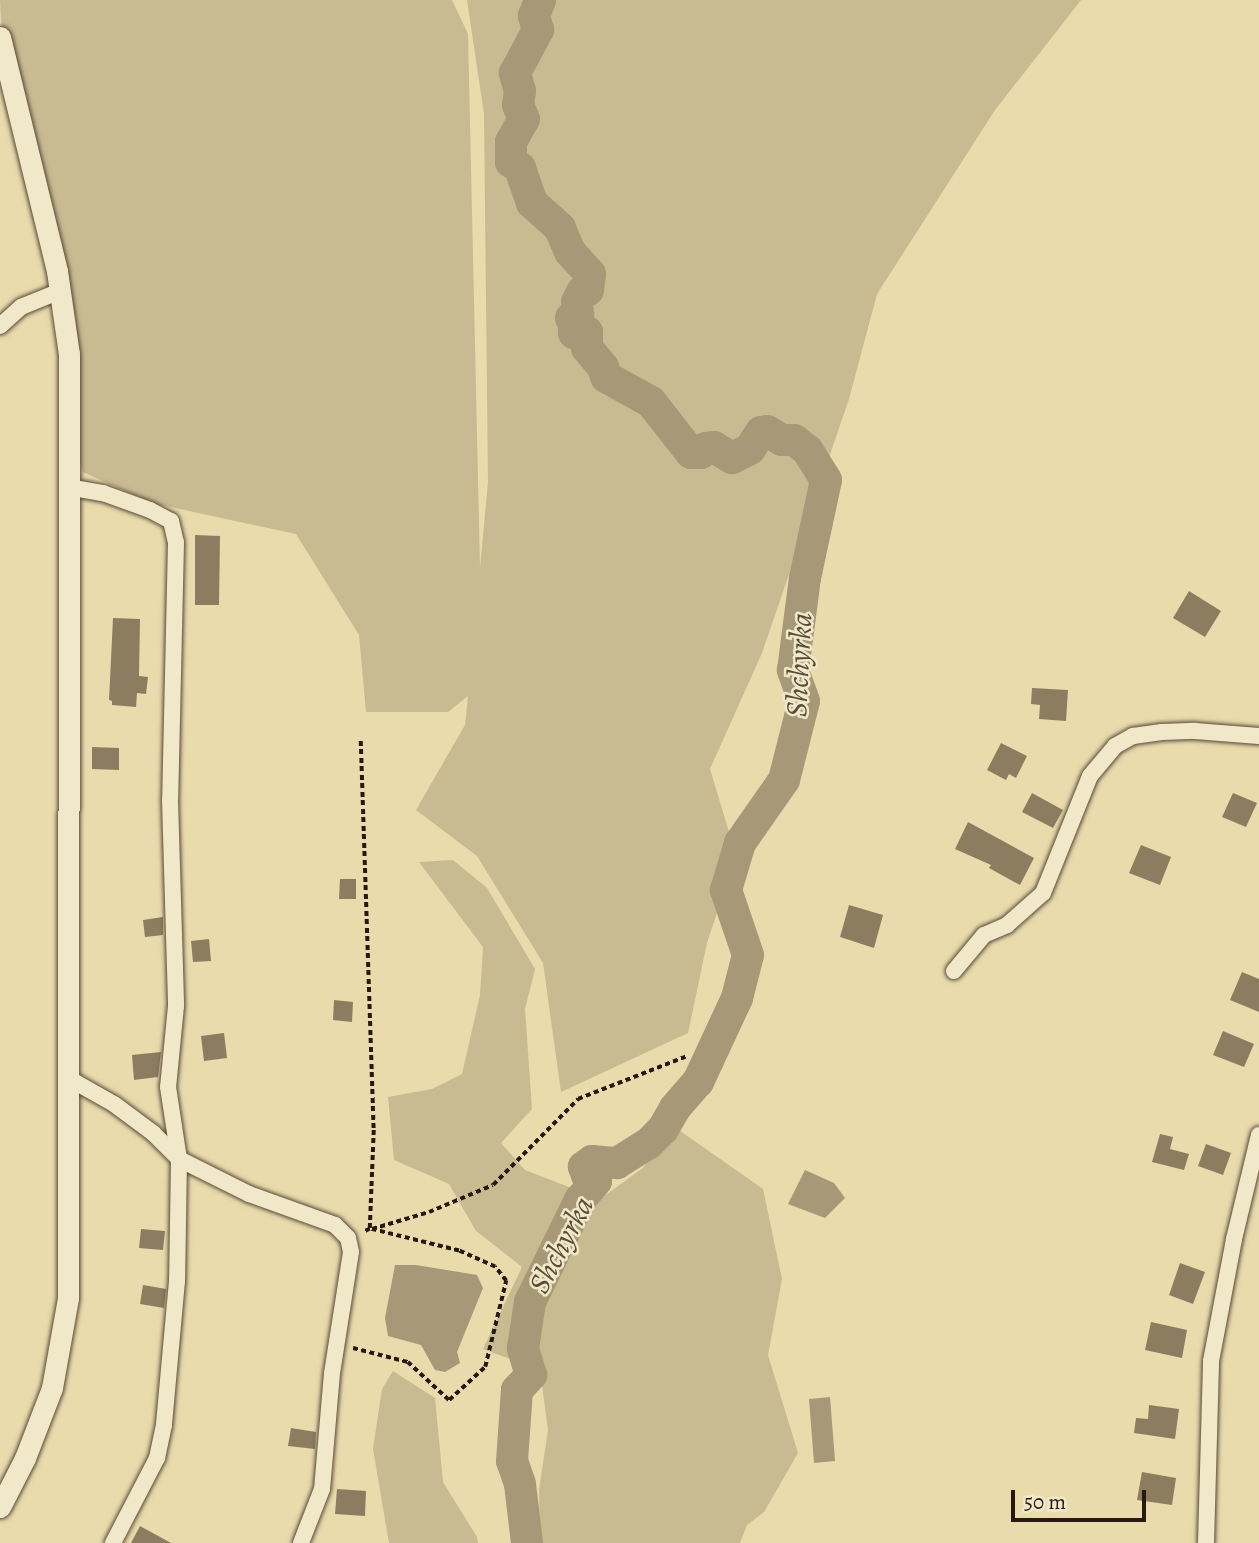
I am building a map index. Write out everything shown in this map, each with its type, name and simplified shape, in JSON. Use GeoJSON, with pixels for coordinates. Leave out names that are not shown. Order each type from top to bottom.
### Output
{"type":"FeatureCollection","features":[{"type":"Feature","properties":{"kind":"street"},"geometry":{"type":"LineString","coordinates":[[0,37],[60,291],[69,354],[68,1298],[63,1341],[52,1388],[25,1458],[0,1507]]}},
{"type":"Feature","properties":{"kind":"street"},"geometry":{"type":"LineString","coordinates":[[0,326],[21,307],[60,291]]}},
{"type":"Feature","properties":{"kind":"street"},"geometry":{"type":"LineString","coordinates":[[68,487],[103,493],[150,510],[170,521],[175,530],[170,813],[176,1006],[169,1087],[179,1159],[177,1281],[164,1425],[157,1458],[113,1543]]}},
{"type":"Feature","properties":{"kind":"street"},"geometry":{"type":"LineString","coordinates":[[954,971],[984,934],[1007,925],[1043,893],[1090,776],[1115,746],[1133,736],[1162,732],[1195,731],[1259,736]]}},
{"type":"Feature","properties":{"kind":"street"},"geometry":{"type":"LineString","coordinates":[[68,1078],[114,1104],[153,1133],[179,1159],[249,1194],[335,1225],[348,1238],[351,1252],[336,1349],[322,1489],[301,1543]]}},
{"type":"Feature","properties":{"kind":"street"},"geometry":{"type":"LineString","coordinates":[[1206,1543],[1211,1361],[1234,1239],[1259,1135]]}},
{"type":"Feature","properties":{"kind":"path"},"geometry":{"type":"LineString","coordinates":[[361,741],[373,1117],[370,1229]]}},
{"type":"Feature","properties":{"kind":"path"},"geometry":{"type":"LineString","coordinates":[[348,1238],[429,1212],[493,1185],[578,1099],[687,1056]]}},
{"type":"Feature","properties":{"kind":"path"},"geometry":{"type":"LineString","coordinates":[[336,1349],[349,1347],[408,1362],[449,1400],[485,1367],[506,1281],[495,1266],[459,1251],[370,1229]]}},
{"type":"Feature","properties":{"kind":"shaded area"},"geometry":{"type":"Polygon","coordinates":[[[0,0],[452,0],[468,34],[480,568],[488,482],[484,114],[467,0],[1081,0],[995,110],[877,294],[849,399],[762,653],[710,769],[736,855],[707,943],[688,1033],[561,1092],[543,963],[477,856],[416,810],[465,725],[468,696],[448,712],[366,712],[359,635],[296,534],[152,503],[83,472],[77,451],[77,376],[62,247],[1,21],[0,0]]]}},
{"type":"Feature","properties":{"kind":"shaded area"},"geometry":{"type":"Polygon","coordinates":[[[453,860],[487,888],[535,969],[525,1009],[532,1109],[501,1143],[525,1170],[600,1199],[643,1168],[673,1126],[763,1189],[782,1279],[768,1355],[798,1453],[764,1512],[747,1525],[740,1543],[540,1543],[539,1490],[548,1430],[540,1370],[483,1349],[522,1267],[476,1231],[449,1184],[394,1160],[388,1097],[432,1089],[462,1074],[480,995],[483,947],[419,862],[453,860]]]}},
{"type":"Feature","properties":{"kind":"shaded area"},"geometry":{"type":"Polygon","coordinates":[[[805,1170],[834,1183],[845,1198],[825,1218],[788,1204],[805,1170]]]}},
{"type":"Feature","properties":{"kind":"shaded area"},"geometry":{"type":"Polygon","coordinates":[[[395,1265],[416,1265],[477,1275],[483,1288],[457,1352],[460,1363],[445,1372],[435,1370],[421,1345],[388,1336],[385,1318],[395,1265]]]}},
{"type":"Feature","properties":{"kind":"shaded area"},"geometry":{"type":"Polygon","coordinates":[[[393,1371],[435,1398],[443,1482],[477,1537],[478,1543],[389,1543],[373,1449],[382,1389],[393,1371]]]}},
{"type":"Feature","properties":{"kind":"shaded area"},"geometry":{"type":"Polygon","coordinates":[[[830,1397],[835,1461],[814,1463],[809,1399],[830,1397]]]}},
{"type":"Feature","properties":{"kind":"building"},"geometry":{"type":"Polygon","coordinates":[[[195,535],[220,536],[219,605],[195,605],[195,535]]]}},
{"type":"Feature","properties":{"kind":"building"},"geometry":{"type":"Polygon","coordinates":[[[1189,591],[1221,611],[1205,637],[1173,618],[1189,591]]]}},
{"type":"Feature","properties":{"kind":"building"},"geometry":{"type":"Polygon","coordinates":[[[113,618],[140,619],[139,676],[148,677],[146,694],[137,693],[136,707],[112,705],[109,700],[113,618]]]}},
{"type":"Feature","properties":{"kind":"building"},"geometry":{"type":"Polygon","coordinates":[[[1032,688],[1068,690],[1066,721],[1039,719],[1040,705],[1031,704],[1032,688]]]}},
{"type":"Feature","properties":{"kind":"building"},"geometry":{"type":"Polygon","coordinates":[[[1001,743],[1027,756],[1016,778],[1009,774],[1006,780],[987,770],[1001,743]]]}},
{"type":"Feature","properties":{"kind":"building"},"geometry":{"type":"Polygon","coordinates":[[[92,747],[119,748],[119,770],[92,769],[92,747]]]}},
{"type":"Feature","properties":{"kind":"building"},"geometry":{"type":"Polygon","coordinates":[[[1032,793],[1063,810],[1053,828],[1022,812],[1032,793]]]}},
{"type":"Feature","properties":{"kind":"building"},"geometry":{"type":"Polygon","coordinates":[[[1233,793],[1257,803],[1246,827],[1222,817],[1233,793]]]}},
{"type":"Feature","properties":{"kind":"building"},"geometry":{"type":"Polygon","coordinates":[[[968,822],[1034,858],[1020,885],[989,868],[991,865],[955,849],[968,822]]]}},
{"type":"Feature","properties":{"kind":"building"},"geometry":{"type":"Polygon","coordinates":[[[1141,845],[1171,857],[1160,885],[1129,873],[1141,845]]]}},
{"type":"Feature","properties":{"kind":"building"},"geometry":{"type":"Polygon","coordinates":[[[340,879],[356,879],[356,899],[339,899],[340,879]]]}},
{"type":"Feature","properties":{"kind":"building"},"geometry":{"type":"Polygon","coordinates":[[[849,905],[883,915],[874,948],[840,937],[849,905]]]}},
{"type":"Feature","properties":{"kind":"building"},"geometry":{"type":"Polygon","coordinates":[[[163,917],[163,935],[145,937],[143,920],[163,917]]]}},
{"type":"Feature","properties":{"kind":"building"},"geometry":{"type":"Polygon","coordinates":[[[209,939],[211,961],[193,962],[191,941],[209,939]]]}},
{"type":"Feature","properties":{"kind":"building"},"geometry":{"type":"Polygon","coordinates":[[[1242,972],[1259,979],[1259,1012],[1230,1000],[1242,972]]]}},
{"type":"Feature","properties":{"kind":"building"},"geometry":{"type":"Polygon","coordinates":[[[334,1000],[353,1002],[352,1022],[333,1020],[334,1000]]]}},
{"type":"Feature","properties":{"kind":"building"},"geometry":{"type":"Polygon","coordinates":[[[1223,1031],[1254,1044],[1244,1067],[1213,1055],[1223,1031]]]}},
{"type":"Feature","properties":{"kind":"building"},"geometry":{"type":"Polygon","coordinates":[[[224,1033],[227,1058],[204,1061],[201,1036],[224,1033]]]}},
{"type":"Feature","properties":{"kind":"building"},"geometry":{"type":"Polygon","coordinates":[[[161,1052],[158,1077],[134,1080],[132,1055],[161,1052]]]}},
{"type":"Feature","properties":{"kind":"building"},"geometry":{"type":"Polygon","coordinates":[[[1160,1134],[1173,1137],[1170,1149],[1189,1154],[1184,1170],[1152,1162],[1160,1134]]]}},
{"type":"Feature","properties":{"kind":"building"},"geometry":{"type":"Polygon","coordinates":[[[1206,1144],[1231,1153],[1223,1175],[1198,1166],[1206,1144]]]}},
{"type":"Feature","properties":{"kind":"building"},"geometry":{"type":"Polygon","coordinates":[[[141,1229],[165,1231],[163,1250],[139,1248],[141,1229]]]}},
{"type":"Feature","properties":{"kind":"building"},"geometry":{"type":"Polygon","coordinates":[[[1180,1263],[1205,1272],[1193,1304],[1169,1295],[1180,1263]]]}},
{"type":"Feature","properties":{"kind":"building"},"geometry":{"type":"Polygon","coordinates":[[[143,1285],[166,1289],[164,1308],[140,1304],[143,1285]]]}},
{"type":"Feature","properties":{"kind":"building"},"geometry":{"type":"Polygon","coordinates":[[[1151,1322],[1187,1330],[1182,1358],[1145,1350],[1151,1322]]]}},
{"type":"Feature","properties":{"kind":"building"},"geometry":{"type":"Polygon","coordinates":[[[1149,1405],[1179,1409],[1175,1439],[1134,1433],[1136,1418],[1148,1419],[1149,1405]]]}},
{"type":"Feature","properties":{"kind":"building"},"geometry":{"type":"Polygon","coordinates":[[[291,1428],[316,1432],[315,1449],[288,1446],[291,1428]]]}},
{"type":"Feature","properties":{"kind":"building"},"geometry":{"type":"Polygon","coordinates":[[[1142,1472],[1176,1478],[1172,1505],[1137,1500],[1142,1472]]]}},
{"type":"Feature","properties":{"kind":"building"},"geometry":{"type":"Polygon","coordinates":[[[337,1489],[366,1491],[365,1516],[335,1514],[337,1489]]]}},
{"type":"Feature","properties":{"kind":"building"},"geometry":{"type":"Polygon","coordinates":[[[140,1526],[171,1543],[131,1543],[140,1526]]]}},
{"type":"Feature","properties":{"kind":"waterway","name":"Shchyrka"},"geometry":{"type":"LineString","coordinates":[[527,1543],[520,1484],[512,1461],[517,1390],[531,1375],[523,1348],[530,1302],[580,1200],[596,1181],[587,1175],[584,1167],[592,1161],[617,1163],[648,1144],[663,1129],[675,1108],[698,1082],[737,998],[748,955],[726,890],[740,843],[784,780],[804,701],[793,670],[805,578],[826,480],[807,450],[794,440],[782,440],[767,431],[761,432],[750,449],[732,458],[714,447],[706,448],[701,453],[691,453],[651,402],[606,377],[603,367],[587,348],[587,332],[574,333],[576,327],[571,318],[578,315],[577,302],[582,292],[588,290],[590,274],[570,252],[560,228],[532,203],[520,168],[511,162],[511,142],[524,119],[518,105],[520,91],[515,73],[538,30],[534,16],[540,0]]}}]}
